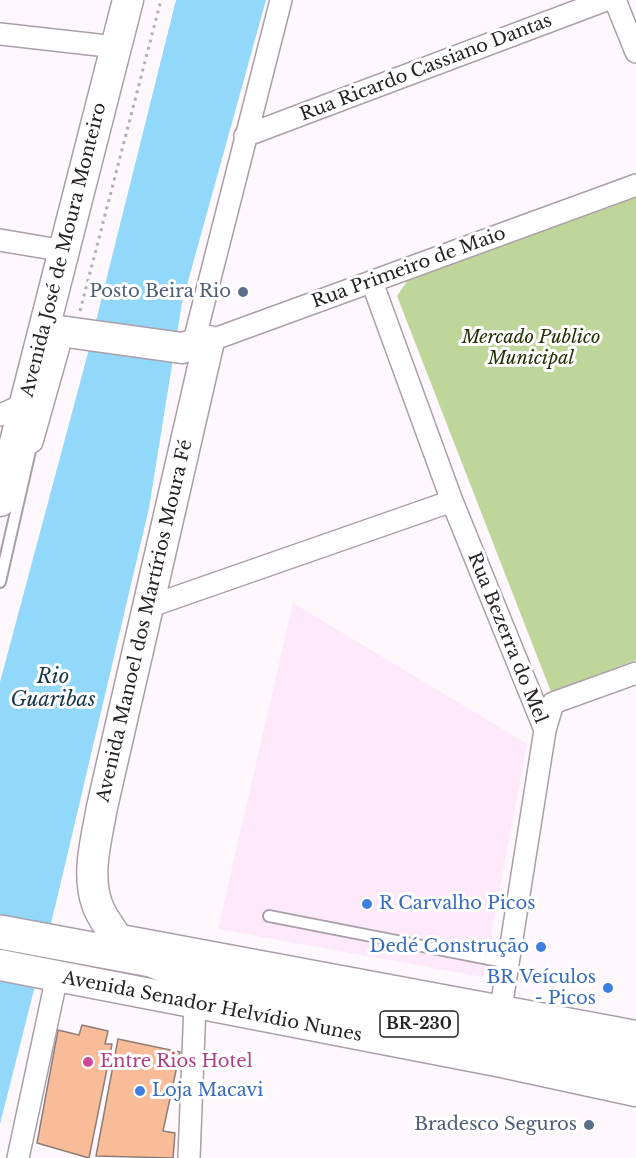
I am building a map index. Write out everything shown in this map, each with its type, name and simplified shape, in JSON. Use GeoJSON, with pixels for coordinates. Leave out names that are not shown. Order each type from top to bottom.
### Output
{"type":"FeatureCollection","features":[{"type":"Feature","properties":{"kind":"highway"},"geometry":{"type":"LineString","coordinates":[[0,932],[64,958]]}},
{"type":"Feature","properties":{"kind":"highway"},"geometry":{"type":"LineString","coordinates":[[0,950],[64,958],[199,992]]}},
{"type":"Feature","properties":{"kind":"highway","name":"BR-230"},"geometry":{"type":"LineString","coordinates":[[199,992],[315,1005],[636,1065]]}},
{"type":"Feature","properties":{"kind":"main road","name":"Avenida José de Moura Monteiro"},"geometry":{"type":"LineString","coordinates":[[68,329],[65,251],[128,0]]}},
{"type":"Feature","properties":{"kind":"main road","name":"Avenida José de Moura Monteiro"},"geometry":{"type":"LineString","coordinates":[[0,501],[24,441],[23,405],[68,329],[146,0]]}},
{"type":"Feature","properties":{"kind":"main road"},"geometry":{"type":"LineString","coordinates":[[68,329],[195,344]]}},
{"type":"Feature","properties":{"kind":"main road","name":"Avenida Manoel dos Martírios Moura Fé"},"geometry":{"type":"LineString","coordinates":[[118,940],[96,903],[92,880],[94,854],[148,607],[195,344]]}},
{"type":"Feature","properties":{"kind":"main road","name":"Avenida Senador Helvídio Nunes"},"geometry":{"type":"LineString","coordinates":[[0,918],[64,958]]}},
{"type":"Feature","properties":{"kind":"main road","name":"Avenida Senador Helvídio Nunes"},"geometry":{"type":"LineString","coordinates":[[0,965],[64,958],[118,940],[501,1008],[636,1036]]}},
{"type":"Feature","properties":{"kind":"main road","name":"Avenida Senador Helvídio Nunes"},"geometry":{"type":"LineString","coordinates":[[199,992],[636,1091]]}},
{"type":"Feature","properties":{"kind":"street","name":"Avenida Manoel dos Martírios Moura Fé"},"geometry":{"type":"LineString","coordinates":[[195,344],[245,136],[281,0]]}},
{"type":"Feature","properties":{"kind":"street","name":"Rua Ricardo Cassiano Dantas"},"geometry":{"type":"LineString","coordinates":[[245,136],[606,0]]}},
{"type":"Feature","properties":{"kind":"street"},"geometry":{"type":"LineString","coordinates":[[615,0],[636,52]]}},
{"type":"Feature","properties":{"kind":"street"},"geometry":{"type":"LineString","coordinates":[[0,34],[116,47]]}},
{"type":"Feature","properties":{"kind":"street","name":"Rua Primeiro de Maio"},"geometry":{"type":"LineString","coordinates":[[195,344],[636,185]]}},
{"type":"Feature","properties":{"kind":"street"},"geometry":{"type":"LineString","coordinates":[[0,240],[65,251]]}},
{"type":"Feature","properties":{"kind":"street","name":"Rua Bezerra do Mel"},"geometry":{"type":"LineString","coordinates":[[372,282],[452,501],[545,730],[510,963],[501,1008]]}},
{"type":"Feature","properties":{"kind":"street"},"geometry":{"type":"LineString","coordinates":[[148,607],[452,501]]}},
{"type":"Feature","properties":{"kind":"street"},"geometry":{"type":"LineString","coordinates":[[545,730],[554,703],[636,673]]}},
{"type":"Feature","properties":{"kind":"street"},"geometry":{"type":"LineString","coordinates":[[18,1158],[64,958]]}},
{"type":"Feature","properties":{"kind":"street"},"geometry":{"type":"LineString","coordinates":[[189,1158],[199,992]]}},
{"type":"Feature","properties":{"kind":"lane"},"geometry":{"type":"LineString","coordinates":[[0,582],[24,441]]}},
{"type":"Feature","properties":{"kind":"lane"},"geometry":{"type":"LineString","coordinates":[[270,916],[510,963]]}},
{"type":"Feature","properties":{"kind":"path"},"geometry":{"type":"LineString","coordinates":[[68,329],[161,0]]}},
{"type":"Feature","properties":{"kind":"shaded area"},"geometry":{"type":"Polygon","coordinates":[[[293,603],[527,744],[483,977],[218,929],[293,603]]]}},
{"type":"Feature","properties":{"kind":"green space","name":"Mercado Publico Municipal"},"geometry":{"type":"Polygon","coordinates":[[[636,196],[636,660],[551,692],[397,296],[408,280],[636,196]]]}},
{"type":"Feature","properties":{"kind":"water","name":"Rio Guaribas"},"geometry":{"type":"Polygon","coordinates":[[[176,0],[266,0],[182,303],[149,508],[56,903],[0,1124],[0,682],[89,349],[176,0]]]}},
{"type":"Feature","properties":{"kind":"building"},"geometry":{"type":"Polygon","coordinates":[[[82,1025],[108,1031],[105,1044],[112,1044],[89,1158],[37,1143],[58,1030],[79,1035],[82,1025]]]}},
{"type":"Feature","properties":{"kind":"building","name":"Loja Macavi"},"geometry":{"type":"Polygon","coordinates":[[[118,1039],[180,1052],[163,1131],[175,1133],[173,1158],[96,1156],[118,1039]]]}},
{"type":"Feature","properties":{"kind":"place","name":"Posto Beira Rio"},"geometry":{"type":"Point","coordinates":[243,292]}},
{"type":"Feature","properties":{"kind":"place","name":"R Carvalho Picos"},"geometry":{"type":"Point","coordinates":[367,904]}},
{"type":"Feature","properties":{"kind":"place","name":"Dedé Construção"},"geometry":{"type":"Point","coordinates":[541,947]}},
{"type":"Feature","properties":{"kind":"place","name":"BR Veículos - Picos"},"geometry":{"type":"Point","coordinates":[608,988]}},
{"type":"Feature","properties":{"kind":"place","name":"Entre Rios Hotel"},"geometry":{"type":"Point","coordinates":[88,1062]}},
{"type":"Feature","properties":{"kind":"place","name":"Loja Macavi"},"geometry":{"type":"Point","coordinates":[140,1091]}},
{"type":"Feature","properties":{"kind":"place","name":"Bradesco Seguros"},"geometry":{"type":"Point","coordinates":[589,1125]}}]}
